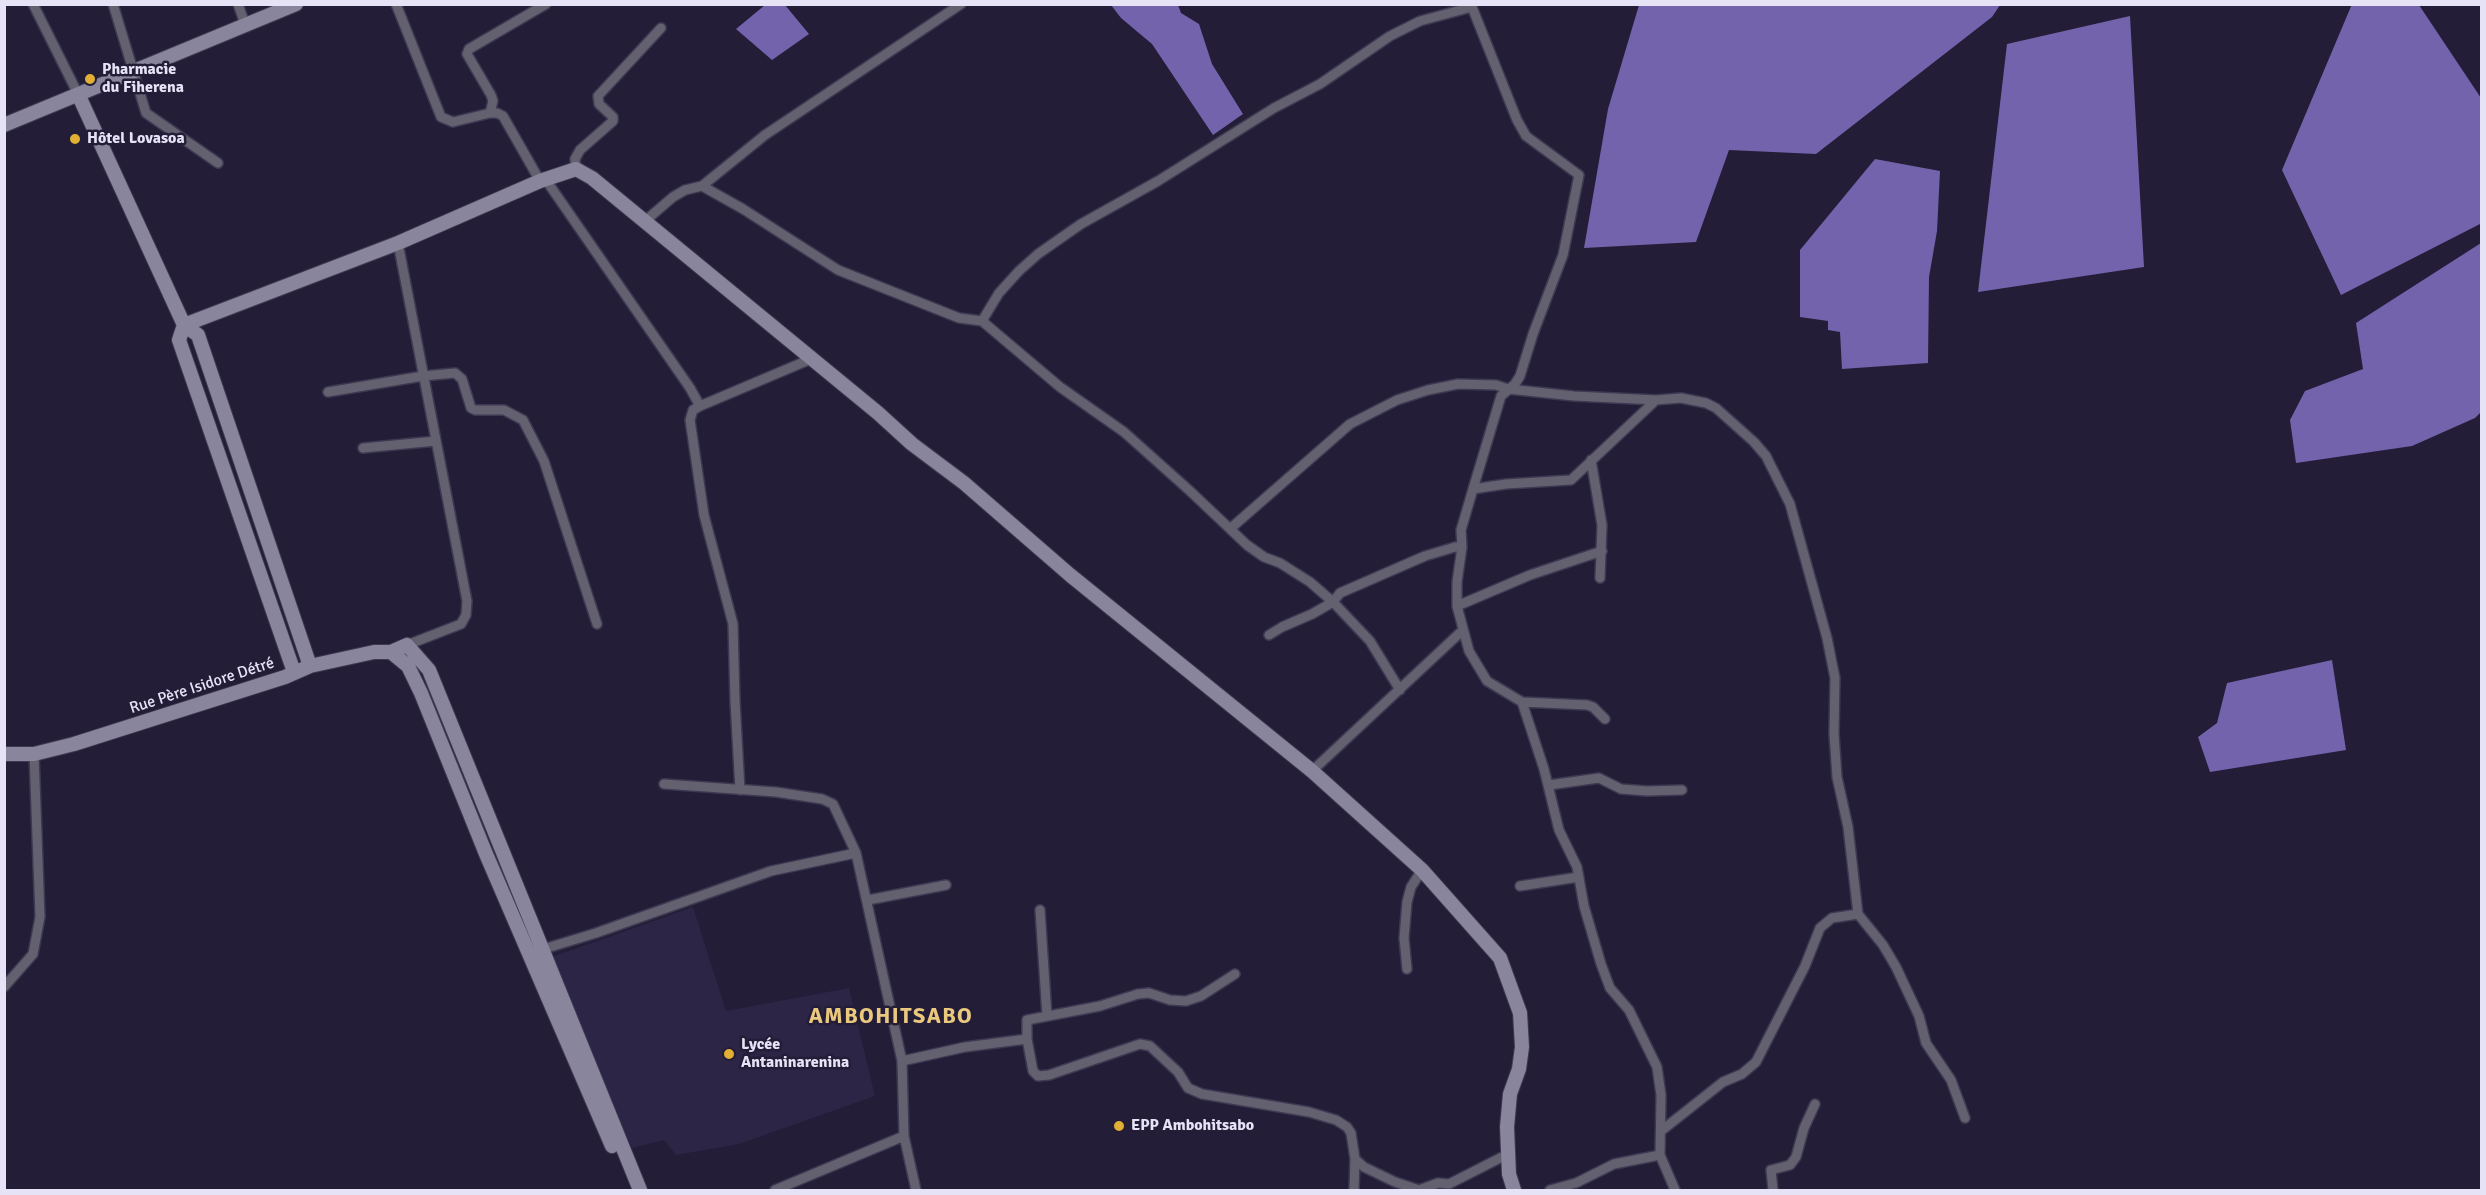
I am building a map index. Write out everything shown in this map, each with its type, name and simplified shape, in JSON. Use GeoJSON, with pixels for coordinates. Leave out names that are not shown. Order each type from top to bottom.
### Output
{"type":"FeatureCollection","features":[{"type":"Feature","properties":{"kind":"street"},"geometry":{"type":"LineString","coordinates":[[33,4],[78,94],[184,325],[198,335],[310,666]]}},
{"type":"Feature","properties":{"kind":"street"},"geometry":{"type":"LineString","coordinates":[[113,4],[146,113],[218,163]]}},
{"type":"Feature","properties":{"kind":"street"},"geometry":{"type":"LineString","coordinates":[[238,4],[246,27]]}},
{"type":"Feature","properties":{"kind":"street"},"geometry":{"type":"LineString","coordinates":[[4,125],[246,27],[296,4]]}},
{"type":"Feature","properties":{"kind":"street"},"geometry":{"type":"LineString","coordinates":[[396,4],[441,117],[453,122],[490,113],[503,116],[543,180],[690,388],[700,406]]}},
{"type":"Feature","properties":{"kind":"street"},"geometry":{"type":"LineString","coordinates":[[490,113],[493,102],[491,94],[467,54],[469,49],[546,4]]}},
{"type":"Feature","properties":{"kind":"street"},"geometry":{"type":"LineString","coordinates":[[645,221],[673,196],[702,186],[765,135],[961,4]]}},
{"type":"Feature","properties":{"kind":"street"},"geometry":{"type":"LineString","coordinates":[[982,321],[999,293],[1019,272],[1038,254],[1081,224],[1158,181],[1274,108],[1320,84],[1390,36],[1420,21],[1471,6],[1496,70],[1526,136],[1579,175],[1563,255],[1533,334],[1520,376],[1515,384],[1501,396],[1461,530],[1462,547],[1457,582],[1457,606],[1469,651],[1487,681],[1522,702],[1587,705],[1593,707],[1605,719]]}},
{"type":"Feature","properties":{"kind":"street"},"geometry":{"type":"LineString","coordinates":[[576,169],[575,159],[580,150],[613,120],[613,117],[599,104],[598,96],[661,28]]}},
{"type":"Feature","properties":{"kind":"street"},"geometry":{"type":"LineString","coordinates":[[184,325],[398,243],[563,172],[576,169],[592,178],[912,444],[964,483],[1070,575],[1312,771],[1422,870],[1500,958],[1520,1013],[1522,1047],[1519,1069],[1510,1094],[1507,1127],[1508,1154],[1514,1191]]}},
{"type":"Feature","properties":{"kind":"street"},"geometry":{"type":"LineString","coordinates":[[702,186],[743,209],[838,270],[959,318],[982,321],[1060,387],[1124,432],[1247,545],[1264,557],[1280,562],[1310,582],[1333,602],[1370,640],[1400,690]]}},
{"type":"Feature","properties":{"kind":"street"},"geometry":{"type":"LineString","coordinates":[[398,243],[467,601],[466,615],[461,624],[407,645],[429,670],[502,847],[613,1136],[630,1191]]}},
{"type":"Feature","properties":{"kind":"street"},"geometry":{"type":"LineString","coordinates":[[184,325],[179,340],[294,672]]}},
{"type":"Feature","properties":{"kind":"street"},"geometry":{"type":"LineString","coordinates":[[740,790],[733,624],[704,514],[690,420],[693,410],[700,406],[811,359]]}},
{"type":"Feature","properties":{"kind":"street"},"geometry":{"type":"LineString","coordinates":[[328,392],[455,373],[459,375],[471,408],[504,410],[523,420],[544,461],[597,624]]}},
{"type":"Feature","properties":{"kind":"street"},"geometry":{"type":"LineString","coordinates":[[1231,528],[1322,446],[1350,424],[1411,394],[1442,386],[1487,384],[1508,389],[1656,400],[1681,398],[1716,408],[1766,456],[1790,504],[1827,638],[1835,678],[1834,734],[1837,777],[1848,827],[1858,914],[1883,945],[1896,967],[1919,1016],[1926,1042],[1951,1080],[1965,1118]]}},
{"type":"Feature","properties":{"kind":"street"},"geometry":{"type":"LineString","coordinates":[[1473,489],[1506,484],[1571,480],[1656,400]]}},
{"type":"Feature","properties":{"kind":"street"},"geometry":{"type":"LineString","coordinates":[[363,448],[436,441]]}},
{"type":"Feature","properties":{"kind":"street"},"geometry":{"type":"LineString","coordinates":[[1591,460],[1602,525],[1600,578]]}},
{"type":"Feature","properties":{"kind":"street"},"geometry":{"type":"LineString","coordinates":[[1269,635],[1333,602],[1340,593],[1425,556],[1462,547]]}},
{"type":"Feature","properties":{"kind":"street"},"geometry":{"type":"LineString","coordinates":[[1457,606],[1527,576],[1602,551]]}},
{"type":"Feature","properties":{"kind":"street"},"geometry":{"type":"LineString","coordinates":[[1312,771],[1463,630]]}},
{"type":"Feature","properties":{"kind":"street","name":"Rue Père Isidore Détré"},"geometry":{"type":"LineString","coordinates":[[4,754],[34,754],[74,744],[310,666],[374,652],[391,652],[407,645]]}},
{"type":"Feature","properties":{"kind":"street"},"geometry":{"type":"LineString","coordinates":[[391,652],[408,666],[528,954],[640,1191]]}},
{"type":"Feature","properties":{"kind":"street"},"geometry":{"type":"LineString","coordinates":[[1522,702],[1549,785],[1559,830],[1577,867],[1584,906],[1610,988],[1629,1010],[1657,1067],[1661,1095],[1660,1155],[1674,1191]]}},
{"type":"Feature","properties":{"kind":"street"},"geometry":{"type":"LineString","coordinates":[[4,987],[33,954],[40,917],[34,754]]}},
{"type":"Feature","properties":{"kind":"street"},"geometry":{"type":"LineString","coordinates":[[1549,785],[1599,778],[1622,789],[1682,790]]}},
{"type":"Feature","properties":{"kind":"street"},"geometry":{"type":"LineString","coordinates":[[664,784],[822,799],[833,804],[856,853],[868,900],[902,1061],[904,1136],[916,1191]]}},
{"type":"Feature","properties":{"kind":"street"},"geometry":{"type":"LineString","coordinates":[[486,854],[502,847]]}},
{"type":"Feature","properties":{"kind":"street"},"geometry":{"type":"LineString","coordinates":[[528,954],[596,933],[771,871],[856,853]]}},
{"type":"Feature","properties":{"kind":"street"},"geometry":{"type":"LineString","coordinates":[[1407,969],[1404,938],[1407,902],[1412,887],[1422,870]]}},
{"type":"Feature","properties":{"kind":"street"},"geometry":{"type":"LineString","coordinates":[[1520,886],[1579,877]]}},
{"type":"Feature","properties":{"kind":"street"},"geometry":{"type":"LineString","coordinates":[[868,900],[946,885]]}},
{"type":"Feature","properties":{"kind":"street"},"geometry":{"type":"LineString","coordinates":[[1040,910],[1047,1016]]}},
{"type":"Feature","properties":{"kind":"street"},"geometry":{"type":"LineString","coordinates":[[1661,1131],[1723,1082],[1742,1074],[1756,1062],[1805,966],[1820,928],[1833,918],[1858,914]]}},
{"type":"Feature","properties":{"kind":"street"},"geometry":{"type":"LineString","coordinates":[[1235,974],[1210,991],[1186,1001],[1170,1000],[1149,993],[1138,994],[1100,1006],[1027,1020],[1033,1071],[1038,1076],[1049,1075],[1140,1044],[1150,1046],[1178,1072],[1188,1088],[1202,1094],[1309,1112],[1336,1120],[1347,1127],[1351,1134],[1355,1159],[1354,1191]]}},
{"type":"Feature","properties":{"kind":"street"},"geometry":{"type":"LineString","coordinates":[[902,1061],[965,1047],[1028,1039]]}},
{"type":"Feature","properties":{"kind":"street"},"geometry":{"type":"LineString","coordinates":[[1773,1191],[1771,1170],[1790,1165],[1797,1156],[1804,1128],[1815,1104]]}},
{"type":"Feature","properties":{"kind":"street"},"geometry":{"type":"LineString","coordinates":[[775,1191],[904,1136]]}},
{"type":"Feature","properties":{"kind":"street"},"geometry":{"type":"LineString","coordinates":[[1355,1159],[1364,1167],[1395,1182],[1419,1190],[1438,1183],[1450,1187],[1508,1154]]}},
{"type":"Feature","properties":{"kind":"street"},"geometry":{"type":"LineString","coordinates":[[1550,1191],[1576,1183],[1614,1164],[1660,1155]]}},
{"type":"Feature","properties":{"kind":"shaded area"},"geometry":{"type":"Polygon","coordinates":[[[1639,4],[2000,5],[1992,17],[1816,154],[1729,150],[1696,242],[1584,248],[1608,109],[1639,4]]]}},
{"type":"Feature","properties":{"kind":"shaded area"},"geometry":{"type":"Polygon","coordinates":[[[2352,4],[2419,5],[2481,98],[2482,223],[2341,295],[2282,170],[2352,4]]]}},
{"type":"Feature","properties":{"kind":"shaded area"},"geometry":{"type":"Polygon","coordinates":[[[765,5],[785,5],[809,34],[772,60],[736,29],[765,5]]]}},
{"type":"Feature","properties":{"kind":"shaded area"},"geometry":{"type":"Polygon","coordinates":[[[1111,5],[1178,5],[1181,13],[1199,24],[1212,64],[1243,114],[1213,135],[1152,44],[1121,18],[1111,5]]]}},
{"type":"Feature","properties":{"kind":"shaded area"},"geometry":{"type":"Polygon","coordinates":[[[2130,16],[2144,267],[1978,292],[2007,44],[2130,16]]]}},
{"type":"Feature","properties":{"kind":"shaded area"},"geometry":{"type":"Polygon","coordinates":[[[1875,159],[1940,171],[1937,231],[1929,277],[1928,363],[1842,369],[1840,332],[1828,330],[1828,321],[1800,317],[1800,250],[1875,159]]]}},
{"type":"Feature","properties":{"kind":"shaded area"},"geometry":{"type":"Polygon","coordinates":[[[2481,243],[2481,412],[2475,418],[2412,446],[2296,463],[2290,420],[2305,391],[2363,369],[2356,323],[2481,243]]]}},
{"type":"Feature","properties":{"kind":"shaded area"},"geometry":{"type":"Polygon","coordinates":[[[2332,660],[2346,750],[2210,772],[2198,737],[2217,723],[2227,683],[2332,660]]]}},
{"type":"Feature","properties":{"kind":"shaded area","name":"Lycée Antaninarenina"},"geometry":{"type":"Polygon","coordinates":[[[693,907],[726,1011],[849,988],[875,1096],[739,1144],[676,1155],[664,1140],[632,1148],[552,957],[693,907]]]}},
{"type":"Feature","properties":{"kind":"place","name":"Pharmacie du Fiherena"},"geometry":{"type":"Point","coordinates":[90,79]}},
{"type":"Feature","properties":{"kind":"place","name":"Hôtel Lovasoa"},"geometry":{"type":"Point","coordinates":[75,139]}},
{"type":"Feature","properties":{"kind":"place","name":"Lycée Antaninarenina"},"geometry":{"type":"Point","coordinates":[729,1054]}},
{"type":"Feature","properties":{"kind":"place","name":"EPP Ambohitsabo"},"geometry":{"type":"Point","coordinates":[1119,1126]}},
{"type":"Feature","properties":{"kind":"district","name":"AMBOHITSABO"},"geometry":{"type":"Point","coordinates":[891,1017]}}]}
